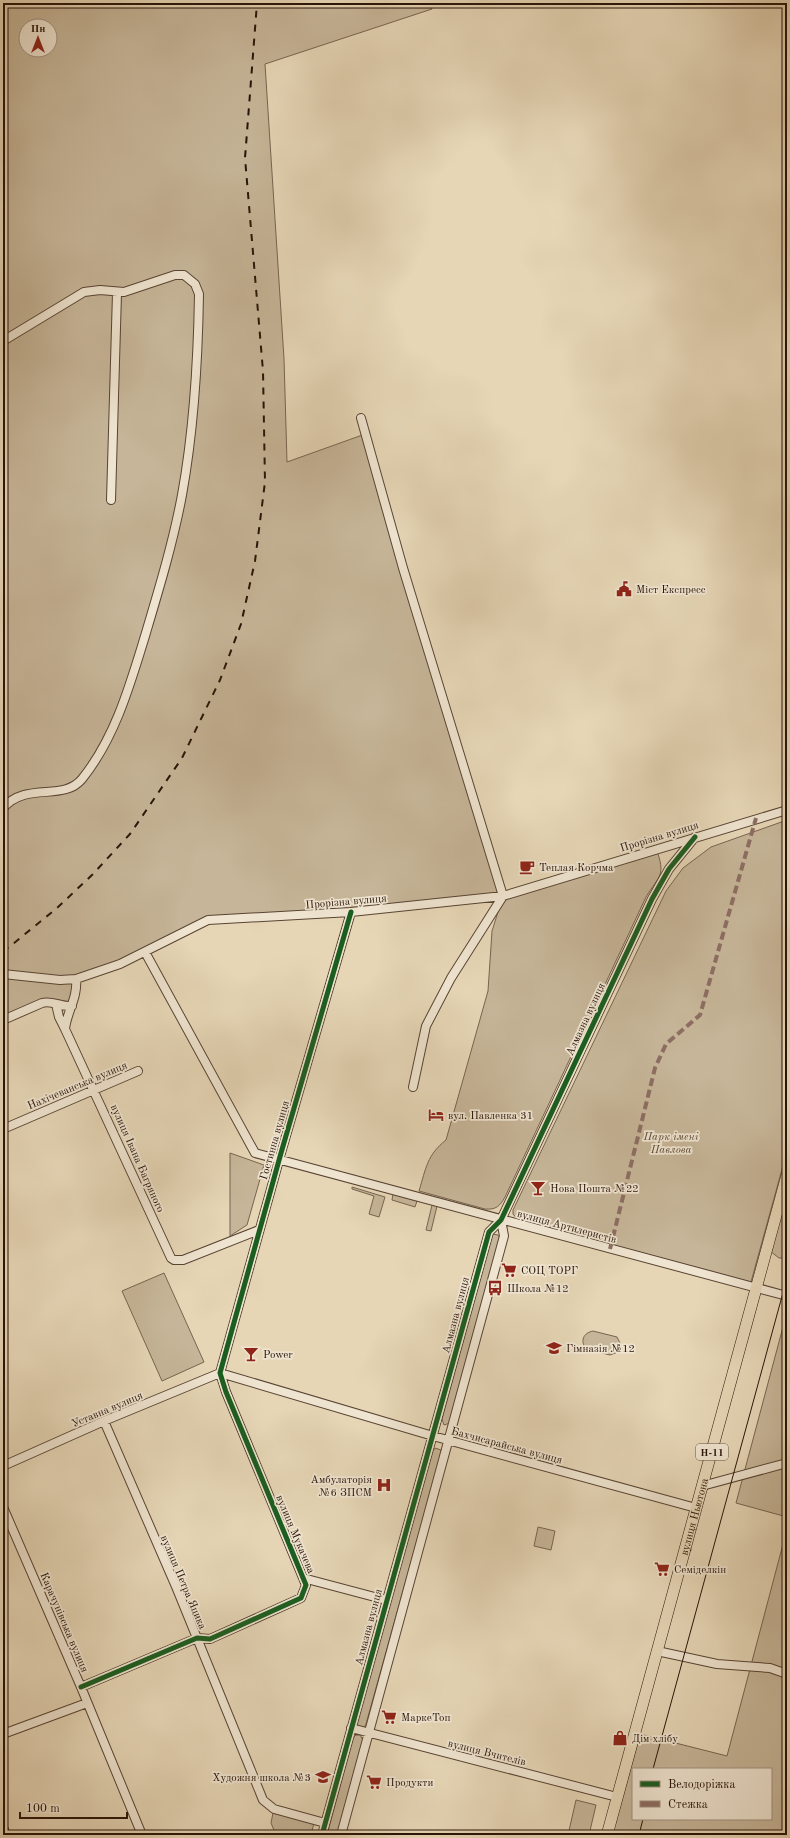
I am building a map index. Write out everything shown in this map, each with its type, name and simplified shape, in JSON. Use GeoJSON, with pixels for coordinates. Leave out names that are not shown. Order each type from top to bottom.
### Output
{"type":"FeatureCollection","features":[{"type":"Feature","properties":{"kind":"main road","name":"вулиця Ньютона"},"geometry":{"type":"LineString","coordinates":[[607,1835],[787,1175]]}},
{"type":"Feature","properties":{"kind":"street"},"geometry":{"type":"LineString","coordinates":[[3,341],[84,292],[100,290],[117,293],[124,292],[174,275],[184,275],[195,284],[199,294],[195,398],[182,495],[169,555],[123,706],[98,756],[81,780],[69,788],[58,791],[25,794],[16,797],[3,808]]}},
{"type":"Feature","properties":{"kind":"street"},"geometry":{"type":"LineString","coordinates":[[111,500],[117,293]]}},
{"type":"Feature","properties":{"kind":"street"},"geometry":{"type":"LineString","coordinates":[[361,418],[403,568],[503,896],[451,978],[426,1026],[413,1087]]}},
{"type":"Feature","properties":{"kind":"street","name":"Прорізна вулиця"},"geometry":{"type":"LineString","coordinates":[[3,974],[60,980],[76,979],[106,970],[208,920],[350,912],[503,896],[787,810]]}},
{"type":"Feature","properties":{"kind":"street","name":"Алмазна вулиця"},"geometry":{"type":"LineString","coordinates":[[322,1835],[489,1232],[501,1220],[652,900],[669,869],[695,837]]}},
{"type":"Feature","properties":{"kind":"street","name":"Гостинна вулиця"},"geometry":{"type":"LineString","coordinates":[[220,1373],[259,1230],[350,912]]}},
{"type":"Feature","properties":{"kind":"street","name":"вулиця Артилеристів"},"geometry":{"type":"LineString","coordinates":[[145,952],[255,1153],[787,1296]]}},
{"type":"Feature","properties":{"kind":"street"},"geometry":{"type":"LineString","coordinates":[[65,1029],[66,1021],[76,998],[76,979]]}},
{"type":"Feature","properties":{"kind":"street"},"geometry":{"type":"LineString","coordinates":[[3,1020],[42,1002],[48,1001],[64,1006],[72,1006]]}},
{"type":"Feature","properties":{"kind":"street","name":"вулиця Івана Багряного"},"geometry":{"type":"LineString","coordinates":[[56,1004],[59,1017],[95,1090],[171,1258],[174,1260],[183,1260],[259,1230]]}},
{"type":"Feature","properties":{"kind":"street","name":"Нахічеванська вулиця"},"geometry":{"type":"LineString","coordinates":[[3,1129],[138,1071]]}},
{"type":"Feature","properties":{"kind":"street"},"geometry":{"type":"LineString","coordinates":[[341,1835],[450,1440],[504,1236],[501,1220]]}},
{"type":"Feature","properties":{"kind":"street","name":"Бахчисарайська вулиця"},"geometry":{"type":"LineString","coordinates":[[220,1373],[433,1436],[696,1508]]}},
{"type":"Feature","properties":{"kind":"street","name":"Уставна вулиця"},"geometry":{"type":"LineString","coordinates":[[3,1466],[104,1421],[220,1373]]}},
{"type":"Feature","properties":{"kind":"street","name":"вулиця Мукачева"},"geometry":{"type":"LineString","coordinates":[[81,1687],[197,1638],[210,1639],[301,1598],[306,1585],[226,1392],[220,1373]]}},
{"type":"Feature","properties":{"kind":"street","name":"вулиця Петра Яцика"},"geometry":{"type":"LineString","coordinates":[[104,1421],[197,1638],[263,1800],[274,1809],[325,1823]]}},
{"type":"Feature","properties":{"kind":"street"},"geometry":{"type":"LineString","coordinates":[[702,1486],[787,1463]]}},
{"type":"Feature","properties":{"kind":"street","name":"Карачунівська вулиця"},"geometry":{"type":"LineString","coordinates":[[3,1507],[81,1687],[142,1835]]}},
{"type":"Feature","properties":{"kind":"street"},"geometry":{"type":"LineString","coordinates":[[303,1578],[386,1600]]}},
{"type":"Feature","properties":{"kind":"street"},"geometry":{"type":"LineString","coordinates":[[657,1651],[717,1664],[770,1668],[787,1674]]}},
{"type":"Feature","properties":{"kind":"street"},"geometry":{"type":"LineString","coordinates":[[3,1734],[87,1703]]}},
{"type":"Feature","properties":{"kind":"street","name":"вулиця Вчителів"},"geometry":{"type":"LineString","coordinates":[[351,1728],[617,1797]]}},
{"type":"Feature","properties":{"kind":"street"},"geometry":{"type":"LineString","coordinates":[[3,1827],[6,1835]]}},
{"type":"Feature","properties":{"kind":"green space"},"geometry":{"type":"Polygon","coordinates":[[[3,3],[429,3],[432,9],[265,64],[284,359],[287,462],[368,433],[403,568],[503,896],[208,920],[145,952],[77,979],[72,1006],[48,1001],[3,1020],[3,3]]]}},
{"type":"Feature","properties":{"kind":"green space","name":"Парк імені Павлова"},"geometry":{"type":"Polygon","coordinates":[[[787,820],[787,1151],[751,1282],[518,1220],[513,1214],[513,1210],[666,891],[683,868],[711,847],[787,820]]]}},
{"type":"Feature","properties":{"kind":"green space"},"geometry":{"type":"Polygon","coordinates":[[[656,848],[661,864],[658,879],[646,897],[505,1197],[497,1207],[485,1209],[419,1191],[428,1162],[435,1151],[446,1140],[488,991],[492,931],[503,896],[656,848]]]}},
{"type":"Feature","properties":{"kind":"green space"},"geometry":{"type":"Polygon","coordinates":[[[230,1153],[264,1165],[247,1225],[230,1236],[230,1153]]]}},
{"type":"Feature","properties":{"kind":"green space"},"geometry":{"type":"Polygon","coordinates":[[[352,1187],[385,1197],[379,1217],[369,1214],[374,1196],[352,1189],[352,1187]]]}},
{"type":"Feature","properties":{"kind":"green space"},"geometry":{"type":"Polygon","coordinates":[[[787,1189],[787,1258],[779,1258],[770,1251],[787,1189]]]}},
{"type":"Feature","properties":{"kind":"green space"},"geometry":{"type":"Polygon","coordinates":[[[393,1194],[417,1201],[415,1207],[392,1200],[393,1194]]]}},
{"type":"Feature","properties":{"kind":"green space"},"geometry":{"type":"Polygon","coordinates":[[[433,1201],[438,1202],[431,1231],[426,1230],[433,1201]]]}},
{"type":"Feature","properties":{"kind":"green space"},"geometry":{"type":"Polygon","coordinates":[[[493,1234],[498,1235],[500,1238],[450,1423],[444,1425],[442,1419],[493,1234]]]}},
{"type":"Feature","properties":{"kind":"green space"},"geometry":{"type":"Polygon","coordinates":[[[164,1273],[204,1362],[162,1381],[122,1291],[164,1273]]]}},
{"type":"Feature","properties":{"kind":"green space"},"geometry":{"type":"Polygon","coordinates":[[[787,1312],[787,1517],[736,1503],[787,1312]]]}},
{"type":"Feature","properties":{"kind":"green space"},"geometry":{"type":"Polygon","coordinates":[[[593,1331],[617,1337],[620,1343],[618,1352],[610,1355],[586,1349],[583,1340],[585,1335],[593,1331]]]}},
{"type":"Feature","properties":{"kind":"green space"},"geometry":{"type":"Polygon","coordinates":[[[435,1448],[441,1450],[441,1454],[364,1728],[358,1726],[357,1722],[432,1452],[435,1448]]]}},
{"type":"Feature","properties":{"kind":"green space"},"geometry":{"type":"Polygon","coordinates":[[[538,1527],[555,1531],[551,1550],[534,1546],[538,1527]]]}},
{"type":"Feature","properties":{"kind":"green space"},"geometry":{"type":"Polygon","coordinates":[[[787,1529],[787,1835],[612,1835],[640,1734],[727,1756],[787,1529]]]}},
{"type":"Feature","properties":{"kind":"green space"},"geometry":{"type":"Polygon","coordinates":[[[356,1735],[360,1735],[363,1740],[337,1835],[327,1835],[353,1738],[356,1735]]]}},
{"type":"Feature","properties":{"kind":"green space"},"geometry":{"type":"Polygon","coordinates":[[[576,1800],[596,1805],[589,1835],[568,1835],[576,1800]]]}},
{"type":"Feature","properties":{"kind":"green space"},"geometry":{"type":"Polygon","coordinates":[[[273,1813],[314,1823],[311,1835],[276,1835],[271,1823],[273,1813]]]}},
{"type":"Feature","properties":{"kind":"tram line"},"geometry":{"type":"LineString","coordinates":[[653,1768],[787,1278]]}},
{"type":"Feature","properties":{"kind":"tram line"},"geometry":{"type":"LineString","coordinates":[[639,1835],[643,1820]]}},
{"type":"Feature","properties":{"kind":"railway"},"geometry":{"type":"LineString","coordinates":[[3,952],[57,908],[92,875],[130,834],[182,758],[220,680],[241,624],[255,561],[265,482],[263,371],[245,158],[257,3]]}},
{"type":"Feature","properties":{"kind":"marked path"},"geometry":{"type":"LineString","coordinates":[[610,1249],[655,1068],[666,1044],[700,1015],[756,818]]}},
{"type":"Feature","properties":{"kind":"cycle path"},"geometry":{"type":"LineString","coordinates":[[322,1835],[489,1232],[501,1220],[652,899],[669,869],[695,837]]}},
{"type":"Feature","properties":{"kind":"cycle path"},"geometry":{"type":"LineString","coordinates":[[81,1687],[197,1638],[210,1639],[301,1598],[306,1585],[226,1392],[220,1373],[281,1153],[351,912]]}},
{"type":"Feature","properties":{"kind":"place","name":"Міст Експресс"},"geometry":{"type":"Point","coordinates":[624,589]}},
{"type":"Feature","properties":{"kind":"place","name":"Теплая Корчма"},"geometry":{"type":"Point","coordinates":[527,867]}},
{"type":"Feature","properties":{"kind":"place","name":"вул. Павленка 31"},"geometry":{"type":"Point","coordinates":[436,1115]}},
{"type":"Feature","properties":{"kind":"place","name":"Нова Пошта №22"},"geometry":{"type":"Point","coordinates":[538,1188]}},
{"type":"Feature","properties":{"kind":"place","name":"СОЦ ТОРГ"},"geometry":{"type":"Point","coordinates":[509,1270]}},
{"type":"Feature","properties":{"kind":"place","name":"Школа №12"},"geometry":{"type":"Point","coordinates":[495,1288]}},
{"type":"Feature","properties":{"kind":"place","name":"Гімназія №12"},"geometry":{"type":"Point","coordinates":[554,1348]}},
{"type":"Feature","properties":{"kind":"place","name":"Power"},"geometry":{"type":"Point","coordinates":[251,1354]}},
{"type":"Feature","properties":{"kind":"place","name":"Амбулаторія №6 ЗПСМ"},"geometry":{"type":"Point","coordinates":[384,1485]}},
{"type":"Feature","properties":{"kind":"place","name":"Семіделкін"},"geometry":{"type":"Point","coordinates":[662,1569]}},
{"type":"Feature","properties":{"kind":"place","name":"МаркеТоп"},"geometry":{"type":"Point","coordinates":[389,1717]}},
{"type":"Feature","properties":{"kind":"place","name":"Дім хлібу"},"geometry":{"type":"Point","coordinates":[620,1738]}},
{"type":"Feature","properties":{"kind":"place","name":"Художня школа №3"},"geometry":{"type":"Point","coordinates":[323,1777]}},
{"type":"Feature","properties":{"kind":"place","name":"Продукти"},"geometry":{"type":"Point","coordinates":[374,1782]}}]}
